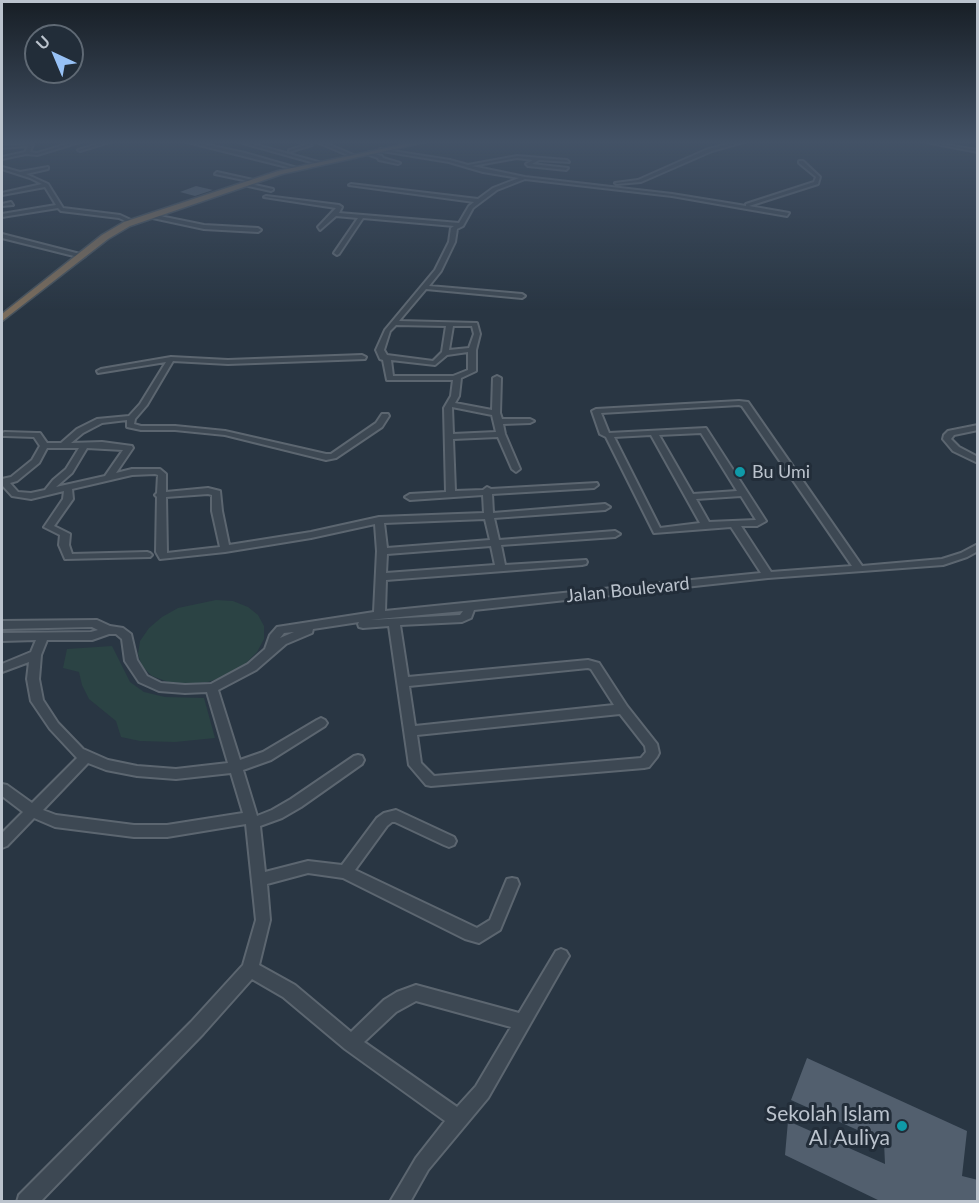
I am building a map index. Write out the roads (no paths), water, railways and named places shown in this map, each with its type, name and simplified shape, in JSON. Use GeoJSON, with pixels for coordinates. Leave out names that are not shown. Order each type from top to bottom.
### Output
{"type":"FeatureCollection","features":[{"type":"Feature","properties":{"kind":"highway"},"geometry":{"type":"LineString","coordinates":[[2,318],[105,237],[132,222],[204,198]]}},
{"type":"Feature","properties":{"kind":"street"},"geometry":{"type":"LineString","coordinates":[[55,198],[58,206]]}},
{"type":"Feature","properties":{"kind":"street"},"geometry":{"type":"LineString","coordinates":[[274,198],[338,207],[336,214],[320,228]]}},
{"type":"Feature","properties":{"kind":"street"},"geometry":{"type":"LineString","coordinates":[[455,198],[478,201]]}},
{"type":"Feature","properties":{"kind":"street"},"geometry":{"type":"LineString","coordinates":[[394,323],[477,325],[472,350],[472,371],[456,377],[390,378],[387,360],[380,350],[387,331],[438,271],[452,242],[453,229],[461,225],[471,207],[482,198]]}},
{"type":"Feature","properties":{"kind":"street"},"geometry":{"type":"LineString","coordinates":[[689,198],[787,214]]}},
{"type":"Feature","properties":{"kind":"street"},"geometry":{"type":"LineString","coordinates":[[745,206],[769,198]]}},
{"type":"Feature","properties":{"kind":"street"},"geometry":{"type":"LineString","coordinates":[[2,205],[11,204]]}},
{"type":"Feature","properties":{"kind":"street"},"geometry":{"type":"LineString","coordinates":[[2,216],[58,206],[63,209],[120,217],[132,222]]}},
{"type":"Feature","properties":{"kind":"street"},"geometry":{"type":"LineString","coordinates":[[336,214],[461,225]]}},
{"type":"Feature","properties":{"kind":"street"},"geometry":{"type":"LineString","coordinates":[[150,216],[204,227],[258,230]]}},
{"type":"Feature","properties":{"kind":"street"},"geometry":{"type":"LineString","coordinates":[[337,253],[362,216]]}},
{"type":"Feature","properties":{"kind":"street"},"geometry":{"type":"LineString","coordinates":[[2,236],[82,256]]}},
{"type":"Feature","properties":{"kind":"street"},"geometry":{"type":"LineString","coordinates":[[425,287],[522,296]]}},
{"type":"Feature","properties":{"kind":"street"},"geometry":{"type":"LineString","coordinates":[[383,357],[432,364],[438,361],[445,353],[450,323]]}},
{"type":"Feature","properties":{"kind":"street"},"geometry":{"type":"LineString","coordinates":[[445,353],[472,350]]}},
{"type":"Feature","properties":{"kind":"street"},"geometry":{"type":"LineString","coordinates":[[102,370],[171,359],[228,362],[362,357]]}},
{"type":"Feature","properties":{"kind":"street"},"geometry":{"type":"LineString","coordinates":[[171,359],[143,405],[131,419],[130,425],[141,428],[175,428],[247,436],[326,457],[339,454],[354,444],[380,425],[385,416]]}},
{"type":"Feature","properties":{"kind":"street"},"geometry":{"type":"LineString","coordinates":[[451,494],[448,408],[452,405],[457,388],[456,377]]}},
{"type":"Feature","properties":{"kind":"street"},"geometry":{"type":"LineString","coordinates":[[497,378],[498,423],[516,469]]}},
{"type":"Feature","properties":{"kind":"street"},"geometry":{"type":"LineString","coordinates":[[609,435],[657,531],[706,525],[757,523],[761,521],[702,430],[609,435],[604,434],[596,411],[745,404],[859,569]]}},
{"type":"Feature","properties":{"kind":"street"},"geometry":{"type":"LineString","coordinates":[[452,405],[496,413]]}},
{"type":"Feature","properties":{"kind":"street"},"geometry":{"type":"LineString","coordinates":[[63,446],[80,431],[100,421],[131,419]]}},
{"type":"Feature","properties":{"kind":"street"},"geometry":{"type":"LineString","coordinates":[[498,423],[530,422]]}},
{"type":"Feature","properties":{"kind":"street"},"geometry":{"type":"LineString","coordinates":[[978,427],[951,433],[947,439],[956,449],[978,460]]}},
{"type":"Feature","properties":{"kind":"street"},"geometry":{"type":"LineString","coordinates":[[653,432],[706,525]]}},
{"type":"Feature","properties":{"kind":"street"},"geometry":{"type":"LineString","coordinates":[[5,434],[38,435],[44,446]]}},
{"type":"Feature","properties":{"kind":"street"},"geometry":{"type":"LineString","coordinates":[[448,437],[501,434]]}},
{"type":"Feature","properties":{"kind":"street"},"geometry":{"type":"LineString","coordinates":[[44,446],[129,448],[108,478]]}},
{"type":"Feature","properties":{"kind":"street"},"geometry":{"type":"LineString","coordinates":[[44,446],[36,461],[14,479],[3,482],[15,494],[22,496],[64,489],[132,472],[158,471],[162,474],[160,552],[163,557],[311,535],[380,520],[489,516],[605,507]]}},
{"type":"Feature","properties":{"kind":"street"},"geometry":{"type":"LineString","coordinates":[[48,492],[69,471],[84,446]]}},
{"type":"Feature","properties":{"kind":"street"},"geometry":{"type":"LineString","coordinates":[[410,497],[487,490],[594,485]]}},
{"type":"Feature","properties":{"kind":"street"},"geometry":{"type":"LineString","coordinates":[[64,489],[68,499],[50,527],[65,534],[64,545],[68,557],[147,555]]}},
{"type":"Feature","properties":{"kind":"street"},"geometry":{"type":"LineString","coordinates":[[487,490],[489,516],[501,568]]}},
{"type":"Feature","properties":{"kind":"street"},"geometry":{"type":"LineString","coordinates":[[160,495],[208,491],[218,493],[217,511],[225,549]]}},
{"type":"Feature","properties":{"kind":"street"},"geometry":{"type":"LineString","coordinates":[[692,497],[744,493]]}},
{"type":"Feature","properties":{"kind":"street"},"geometry":{"type":"LineString","coordinates":[[379,615],[382,551],[380,520]]}},
{"type":"Feature","properties":{"kind":"street"},"geometry":{"type":"LineString","coordinates":[[735,525],[768,575]]}},
{"type":"Feature","properties":{"kind":"street"},"geometry":{"type":"LineString","coordinates":[[382,551],[615,534]]}},
{"type":"Feature","properties":{"kind":"street","name":"Jalan Boulevard"},"geometry":{"type":"LineString","coordinates":[[2,625],[93,622],[108,630],[119,631],[127,637],[131,661],[143,679],[151,684],[175,689],[212,688],[252,667],[272,649],[275,636],[281,630],[379,615],[768,575],[943,562],[978,547]]}},
{"type":"Feature","properties":{"kind":"street"},"geometry":{"type":"LineString","coordinates":[[381,577],[582,562]]}},
{"type":"Feature","properties":{"kind":"street"},"geometry":{"type":"LineString","coordinates":[[272,649],[288,638],[307,630],[394,621],[462,618],[469,607]]}},
{"type":"Feature","properties":{"kind":"street"},"geometry":{"type":"LineString","coordinates":[[394,621],[415,765],[431,782],[644,763],[653,753],[651,744],[623,709],[599,669],[588,664],[403,682]]}},
{"type":"Feature","properties":{"kind":"street"},"geometry":{"type":"LineString","coordinates":[[2,637],[92,636],[108,630]]}},
{"type":"Feature","properties":{"kind":"street"},"geometry":{"type":"LineString","coordinates":[[44,636],[34,655],[33,679],[37,701],[54,726],[79,753],[106,765],[137,771],[176,774],[236,767],[267,756],[321,723]]}},
{"type":"Feature","properties":{"kind":"street"},"geometry":{"type":"LineString","coordinates":[[2,668],[34,655]]}},
{"type":"Feature","properties":{"kind":"street"},"geometry":{"type":"LineString","coordinates":[[26,1202],[197,1028],[250,969],[263,920],[252,820],[212,688]]}},
{"type":"Feature","properties":{"kind":"street"},"geometry":{"type":"LineString","coordinates":[[409,731],[623,709]]}},
{"type":"Feature","properties":{"kind":"street"},"geometry":{"type":"LineString","coordinates":[[2,842],[87,756]]}},
{"type":"Feature","properties":{"kind":"street"},"geometry":{"type":"LineString","coordinates":[[2,789],[32,811],[55,821],[134,831],[167,831],[252,820],[277,814],[358,760]]}},
{"type":"Feature","properties":{"kind":"street"},"geometry":{"type":"LineString","coordinates":[[345,872],[382,822],[389,817],[396,816],[449,841]]}},
{"type":"Feature","properties":{"kind":"street"},"geometry":{"type":"LineString","coordinates":[[259,880],[308,867],[345,872],[470,934],[479,936],[495,925],[512,884]]}},
{"type":"Feature","properties":{"kind":"street"},"geometry":{"type":"LineString","coordinates":[[399,1202],[422,1164],[482,1092],[561,956]]}},
{"type":"Feature","properties":{"kind":"street"},"geometry":{"type":"LineString","coordinates":[[250,969],[289,990],[351,1043],[458,1119]]}},
{"type":"Feature","properties":{"kind":"street"},"geometry":{"type":"LineString","coordinates":[[351,1043],[390,1006],[416,993],[522,1022]]}},
{"type":"Feature","properties":{"kind":"place","name":"Bu Umi"},"geometry":{"type":"Point","coordinates":[740,472]}},
{"type":"Feature","properties":{"kind":"place","name":"Sekolah Islam Al Auliya"},"geometry":{"type":"Point","coordinates":[902,1126]}}]}
